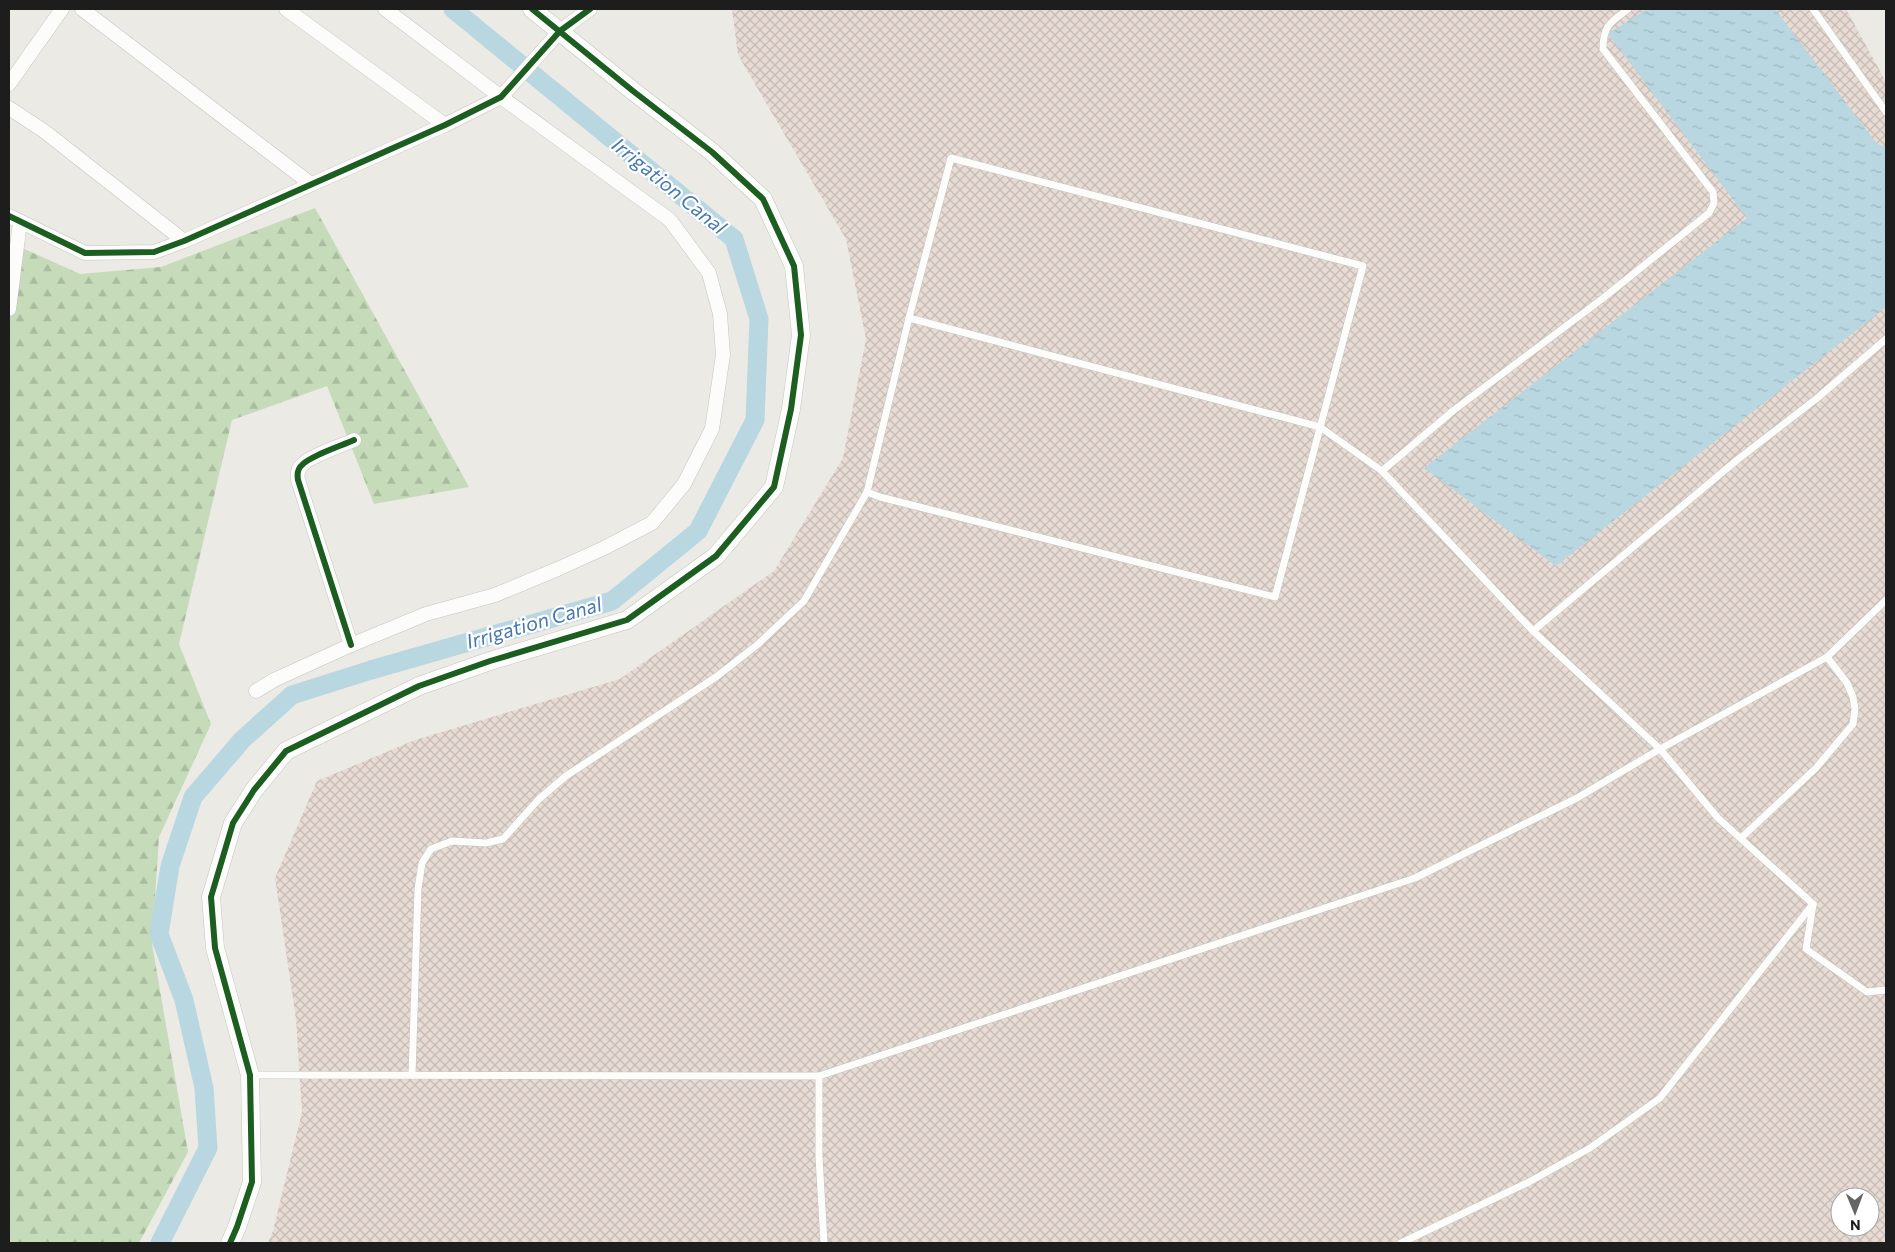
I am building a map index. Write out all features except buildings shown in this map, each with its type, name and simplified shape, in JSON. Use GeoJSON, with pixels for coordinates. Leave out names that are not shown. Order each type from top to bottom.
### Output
{"type":"FeatureCollection","features":[{"type":"Feature","properties":{"kind":"street"},"geometry":{"type":"LineString","coordinates":[[9,84],[62,9]]}},
{"type":"Feature","properties":{"kind":"street"},"geometry":{"type":"LineString","coordinates":[[82,9],[311,184]]}},
{"type":"Feature","properties":{"kind":"street"},"geometry":{"type":"LineString","coordinates":[[286,9],[445,125]]}},
{"type":"Feature","properties":{"kind":"street"},"geometry":{"type":"LineString","coordinates":[[256,691],[274,680],[351,645],[426,614],[495,595],[604,548],[652,523],[684,484],[712,429],[723,355],[720,314],[709,273],[670,220],[501,98],[385,9]]}},
{"type":"Feature","properties":{"kind":"street"},"geometry":{"type":"LineString","coordinates":[[230,1243],[252,1182],[250,1075],[215,948],[211,897],[233,823],[254,790],[286,751],[419,686],[490,661],[627,620],[716,556],[774,487],[791,409],[802,334],[794,266],[764,199],[712,152],[532,9]]}},
{"type":"Feature","properties":{"kind":"street"},"geometry":{"type":"LineString","coordinates":[[9,309],[14,219],[85,253],[154,252],[184,241],[445,125],[501,98],[560,31],[590,9]]}},
{"type":"Feature","properties":{"kind":"street"},"geometry":{"type":"LineString","coordinates":[[9,108],[44,131],[184,241]]}},
{"type":"Feature","properties":{"kind":"street"},"geometry":{"type":"LineString","coordinates":[[351,645],[297,472],[301,465],[308,460],[354,440]]}},
{"type":"Feature","properties":{"kind":"lane"},"geometry":{"type":"LineString","coordinates":[[1382,471],[1454,410],[1602,299],[1709,213],[1714,203],[1713,192],[1602,49],[1603,35],[1608,24],[1628,9]]}},
{"type":"Feature","properties":{"kind":"lane"},"geometry":{"type":"LineString","coordinates":[[1813,9],[1886,112]]}},
{"type":"Feature","properties":{"kind":"lane"},"geometry":{"type":"LineString","coordinates":[[412,1075],[418,889],[422,862],[431,849],[452,841],[486,843],[503,839],[539,799],[566,776],[716,677],[757,645],[804,601],[867,492],[909,318],[951,158],[1363,266],[1275,597],[880,497],[867,492]]}},
{"type":"Feature","properties":{"kind":"lane"},"geometry":{"type":"LineString","coordinates":[[909,318],[1320,427],[1382,471],[1533,631],[1660,749],[1718,818],[1813,904]]}},
{"type":"Feature","properties":{"kind":"lane"},"geometry":{"type":"LineString","coordinates":[[1533,631],[1737,460],[1816,399],[1886,339]]}},
{"type":"Feature","properties":{"kind":"lane"},"geometry":{"type":"LineString","coordinates":[[250,1075],[819,1076],[1414,878],[1578,798],[1660,749],[1826,657],[1886,600]]}},
{"type":"Feature","properties":{"kind":"lane"},"geometry":{"type":"LineString","coordinates":[[1741,838],[1816,768],[1853,724],[1855,709],[1853,697],[1847,683],[1826,657]]}},
{"type":"Feature","properties":{"kind":"lane"},"geometry":{"type":"LineString","coordinates":[[1813,904],[1806,949],[1867,992],[1886,990]]}},
{"type":"Feature","properties":{"kind":"lane"},"geometry":{"type":"LineString","coordinates":[[1401,1243],[1529,1182],[1590,1148],[1660,1098],[1813,904]]}},
{"type":"Feature","properties":{"kind":"lane"},"geometry":{"type":"LineString","coordinates":[[819,1076],[819,1157],[824,1243]]}},
{"type":"Feature","properties":{"kind":"shaded area"},"geometry":{"type":"Polygon","coordinates":[[[732,9],[1846,9],[1886,82],[1886,1243],[268,1243],[273,1231],[302,1112],[296,1019],[275,878],[317,781],[415,740],[620,679],[774,571],[843,458],[866,339],[846,239],[738,55],[732,9]]]}},
{"type":"Feature","properties":{"kind":"green space"},"geometry":{"type":"Polygon","coordinates":[[[315,208],[469,487],[374,504],[327,386],[232,420],[179,644],[211,724],[159,837],[152,944],[188,1152],[139,1243],[9,1243],[9,242],[80,274],[161,267],[315,208]]]}},
{"type":"Feature","properties":{"kind":"water"},"geometry":{"type":"Polygon","coordinates":[[[1647,9],[1775,9],[1877,144],[1886,147],[1886,307],[1556,566],[1424,468],[1747,218],[1608,34],[1647,9]]]}},
{"type":"Feature","properties":{"kind":"waterway","name":"Irrigation Canal"},"geometry":{"type":"LineString","coordinates":[[160,1243],[208,1148],[204,1088],[184,1000],[159,934],[170,866],[193,797],[242,740],[292,695],[371,670],[612,601],[698,531],[755,420],[759,319],[734,239],[453,9]]}},
{"type":"Feature","properties":{"kind":"cycle path"},"geometry":{"type":"LineString","coordinates":[[230,1243],[252,1182],[250,1075],[215,948],[211,897],[233,823],[254,790],[286,751],[419,686],[490,661],[627,620],[716,556],[774,487],[791,409],[801,335],[794,266],[763,199],[712,152],[532,9]]}},
{"type":"Feature","properties":{"kind":"cycle path"},"geometry":{"type":"LineString","coordinates":[[9,216],[85,253],[154,252],[184,241],[445,125],[501,97],[560,31],[590,9]]}},
{"type":"Feature","properties":{"kind":"cycle path"},"geometry":{"type":"LineString","coordinates":[[351,645],[298,480],[298,470],[312,458],[354,440]]}}]}
